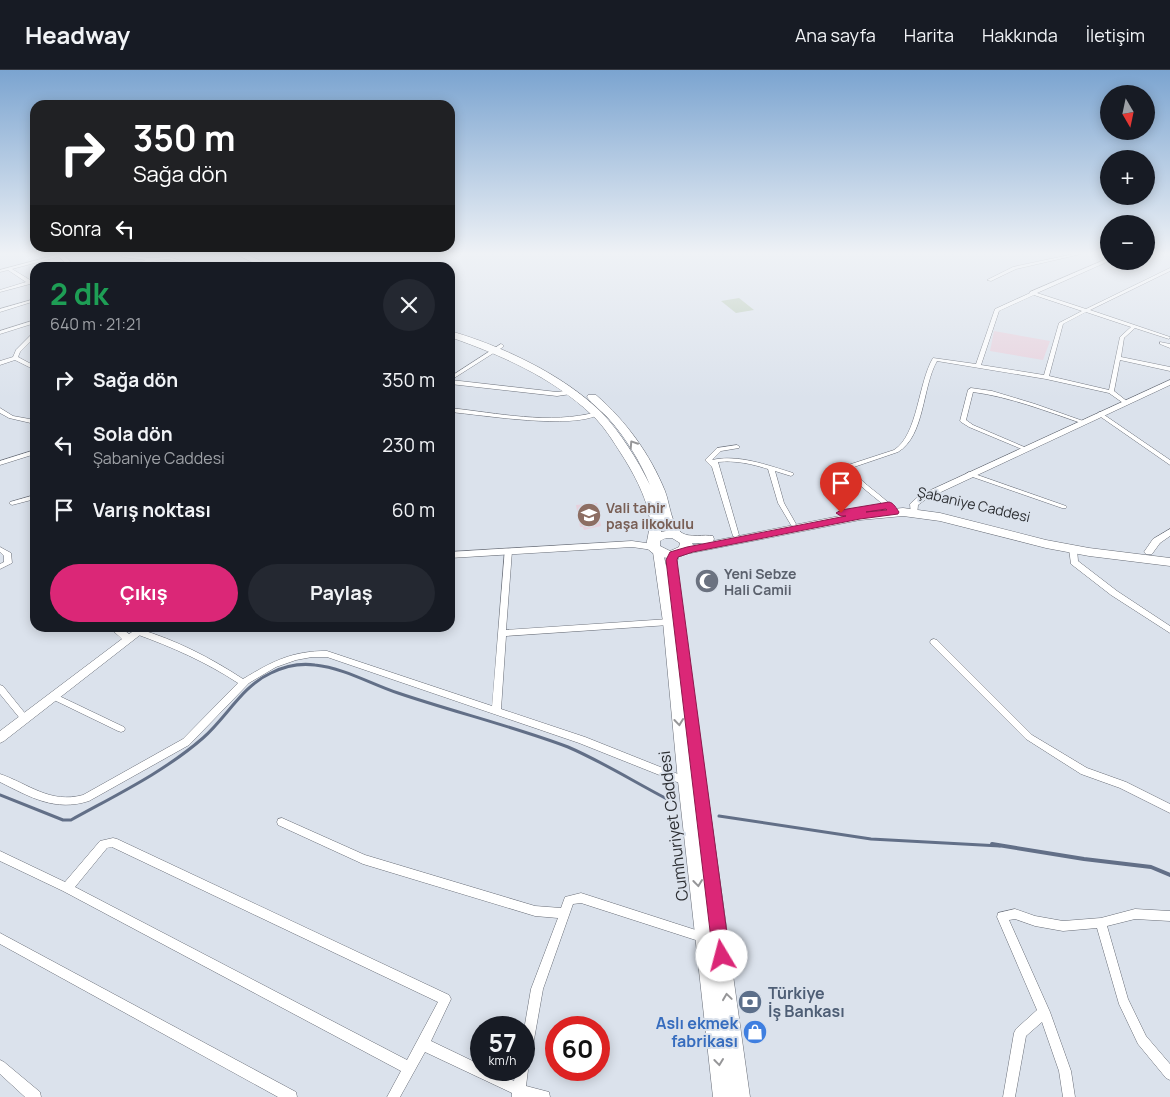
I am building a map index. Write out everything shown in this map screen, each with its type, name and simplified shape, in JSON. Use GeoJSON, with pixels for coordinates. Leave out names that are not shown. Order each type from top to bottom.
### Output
{"type":"FeatureCollection","features":[{"type":"Feature","properties":{"kind":"highway"},"geometry":{"type":"LineString","coordinates":[[455,334],[498,348],[540,368],[581,389],[607,410],[625,431],[641,465],[654,509],[656,545]]}},
{"type":"Feature","properties":{"kind":"highway"},"geometry":{"type":"LineString","coordinates":[[540,368],[597,414],[641,465],[659,492],[670,526],[679,545]]}},
{"type":"Feature","properties":{"kind":"highway"},"geometry":{"type":"LineString","coordinates":[[656,545],[679,545],[860,516],[892,508]]}},
{"type":"Feature","properties":{"kind":"highway"},"geometry":{"type":"LineString","coordinates":[[656,545],[665,534],[679,545],[892,508],[914,508],[1073,549],[1170,562]]}},
{"type":"Feature","properties":{"kind":"highway","name":"Şabaniye Caddesi"},"geometry":{"type":"LineString","coordinates":[[914,508],[1092,545],[1170,554]]}},
{"type":"Feature","properties":{"kind":"main road","name":"Cumhuriyet Caddesi"},"geometry":{"type":"LineString","coordinates":[[656,545],[668,622],[685,781],[740,1097]]}},
{"type":"Feature","properties":{"kind":"main road","name":"Cumhuriyet Caddesi"},"geometry":{"type":"LineString","coordinates":[[679,545],[670,566],[712,938],[723,1097]]}},
{"type":"Feature","properties":{"kind":"street"},"geometry":{"type":"LineString","coordinates":[[0,311],[29,302]]}},
{"type":"Feature","properties":{"kind":"street"},"geometry":{"type":"LineString","coordinates":[[978,366],[997,310],[1014,302]]}},
{"type":"Feature","properties":{"kind":"street"},"geometry":{"type":"LineString","coordinates":[[1059,302],[1170,338]]}},
{"type":"Feature","properties":{"kind":"street"},"geometry":{"type":"LineString","coordinates":[[1046,377],[1061,323],[1101,302]]}},
{"type":"Feature","properties":{"kind":"street"},"geometry":{"type":"LineString","coordinates":[[0,333],[30,323]]}},
{"type":"Feature","properties":{"kind":"street"},"geometry":{"type":"LineString","coordinates":[[1111,392],[1122,337],[1134,327]]}},
{"type":"Feature","properties":{"kind":"street"},"geometry":{"type":"LineString","coordinates":[[1170,338],[1162,343],[1170,346]]}},
{"type":"Feature","properties":{"kind":"street"},"geometry":{"type":"LineString","coordinates":[[15,358],[18,351],[30,339]]}},
{"type":"Feature","properties":{"kind":"street"},"geometry":{"type":"LineString","coordinates":[[455,377],[498,348]]}},
{"type":"Feature","properties":{"kind":"street"},"geometry":{"type":"LineString","coordinates":[[0,363],[15,358],[30,366]]}},
{"type":"Feature","properties":{"kind":"street"},"geometry":{"type":"LineString","coordinates":[[1117,358],[1170,369]]}},
{"type":"Feature","properties":{"kind":"street"},"geometry":{"type":"LineString","coordinates":[[892,508],[853,479],[847,468],[858,461],[895,452],[902,448],[907,441],[919,410],[926,380],[935,359],[1046,377],[1111,392],[1126,403]]}},
{"type":"Feature","properties":{"kind":"street"},"geometry":{"type":"LineString","coordinates":[[455,381],[558,394],[571,392]]}},
{"type":"Feature","properties":{"kind":"street"},"geometry":{"type":"LineString","coordinates":[[914,508],[923,497],[969,474],[1026,450],[1170,382]]}},
{"type":"Feature","properties":{"kind":"street"},"geometry":{"type":"LineString","coordinates":[[1026,450],[963,421],[971,390],[992,393],[1024,402],[1083,422]]}},
{"type":"Feature","properties":{"kind":"street"},"geometry":{"type":"LineString","coordinates":[[0,410],[11,417],[30,421]]}},
{"type":"Feature","properties":{"kind":"street"},"geometry":{"type":"LineString","coordinates":[[455,410],[544,418],[573,418],[597,414]]}},
{"type":"Feature","properties":{"kind":"street"},"geometry":{"type":"LineString","coordinates":[[1100,414],[1170,462]]}},
{"type":"Feature","properties":{"kind":"street"},"geometry":{"type":"LineString","coordinates":[[735,535],[714,466],[708,460],[719,449],[737,447]]}},
{"type":"Feature","properties":{"kind":"street"},"geometry":{"type":"LineString","coordinates":[[0,463],[30,454]]}},
{"type":"Feature","properties":{"kind":"street"},"geometry":{"type":"LineString","coordinates":[[714,466],[715,461],[726,458],[792,474]]}},
{"type":"Feature","properties":{"kind":"street"},"geometry":{"type":"LineString","coordinates":[[771,468],[781,503],[792,524]]}},
{"type":"Feature","properties":{"kind":"street"},"geometry":{"type":"LineString","coordinates":[[969,474],[1064,507]]}},
{"type":"Feature","properties":{"kind":"street"},"geometry":{"type":"LineString","coordinates":[[12,503],[30,498]]}},
{"type":"Feature","properties":{"kind":"street"},"geometry":{"type":"LineString","coordinates":[[1149,552],[1156,541],[1170,532]]}},
{"type":"Feature","properties":{"kind":"street"},"geometry":{"type":"LineString","coordinates":[[455,555],[632,544],[656,545]]}},
{"type":"Feature","properties":{"kind":"street"},"geometry":{"type":"LineString","coordinates":[[0,548],[8,555],[8,563],[0,567]]}},
{"type":"Feature","properties":{"kind":"street"},"geometry":{"type":"LineString","coordinates":[[1073,549],[1074,562],[1114,593],[1170,630]]}},
{"type":"Feature","properties":{"kind":"street"},"geometry":{"type":"LineString","coordinates":[[496,712],[508,551]]}},
{"type":"Feature","properties":{"kind":"street"},"geometry":{"type":"LineString","coordinates":[[502,633],[668,622]]}},
{"type":"Feature","properties":{"kind":"street"},"geometry":{"type":"LineString","coordinates":[[0,738],[137,633],[186,649],[219,666],[244,683]]}},
{"type":"Feature","properties":{"kind":"street"},"geometry":{"type":"LineString","coordinates":[[934,642],[1028,736],[1084,771],[1123,785],[1170,809]]}},
{"type":"Feature","properties":{"kind":"street"},"geometry":{"type":"LineString","coordinates":[[0,778],[47,800],[70,803],[86,798],[186,742],[244,683],[273,665],[294,657],[327,654],[599,746],[685,781]]}},
{"type":"Feature","properties":{"kind":"street"},"geometry":{"type":"LineString","coordinates":[[0,688],[25,719]]}},
{"type":"Feature","properties":{"kind":"street"},"geometry":{"type":"LineString","coordinates":[[55,697],[121,729]]}},
{"type":"Feature","properties":{"kind":"street"},"geometry":{"type":"LineString","coordinates":[[282,822],[363,859],[535,911],[565,913]]}},
{"type":"Feature","properties":{"kind":"street"},"geometry":{"type":"LineString","coordinates":[[67,888],[104,844],[113,842],[445,999],[423,1044],[393,1097]]}},
{"type":"Feature","properties":{"kind":"street"},"geometry":{"type":"LineString","coordinates":[[0,856],[67,888],[409,1068]]}},
{"type":"Feature","properties":{"kind":"street"},"geometry":{"type":"LineString","coordinates":[[532,1016],[537,989],[569,900],[581,898],[712,938]]}},
{"type":"Feature","properties":{"kind":"street"},"geometry":{"type":"LineString","coordinates":[[1069,1097],[1065,1071],[1044,1012],[1002,916],[1014,914],[1035,921],[1063,926],[1101,923],[1135,914],[1170,916]]}},
{"type":"Feature","properties":{"kind":"street"},"geometry":{"type":"LineString","coordinates":[[1101,923],[1123,1000],[1142,1040],[1170,1074]]}},
{"type":"Feature","properties":{"kind":"street"},"geometry":{"type":"LineString","coordinates":[[0,938],[291,1097]]}},
{"type":"Feature","properties":{"kind":"street"},"geometry":{"type":"LineString","coordinates":[[1009,1097],[1020,1033],[1044,1012]]}},
{"type":"Feature","properties":{"kind":"street"},"geometry":{"type":"LineString","coordinates":[[423,1044],[518,1094],[544,1097]]}},
{"type":"Feature","properties":{"kind":"street"},"geometry":{"type":"LineString","coordinates":[[0,1066],[35,1097]]}},
{"type":"Feature","properties":{"kind":"street"},"geometry":{"type":"LineString","coordinates":[[518,1094],[520,1081]]}},
{"type":"Feature","properties":{"kind":"shaded area"},"geometry":{"type":"Polygon","coordinates":[[[994,331],[1050,341],[1043,360],[990,351],[994,331]]]}},
{"type":"Feature","properties":{"kind":"shaded area","name":"Vali tahir paşa ilkokulu"},"geometry":{"type":"Polygon","coordinates":[[[597,503],[601,526],[584,530],[583,527],[580,527],[576,505],[597,503]]]}},
{"type":"Feature","properties":{"kind":"green space"},"geometry":{"type":"Polygon","coordinates":[[[722,302],[744,302],[754,310],[736,313],[722,302]]]}},
{"type":"Feature","properties":{"kind":"building","name":"Yeni Sebze Hali Camii"},"geometry":{"type":"Polygon","coordinates":[[[697,573],[716,574],[717,589],[698,588],[697,573]]]}},
{"type":"Feature","properties":{"kind":"waterway"},"geometry":{"type":"LineString","coordinates":[[0,795],[63,820],[71,820],[172,762],[212,730],[243,694],[261,679],[282,669],[304,664],[336,669],[398,693],[526,732],[568,747],[671,801]]}},
{"type":"Feature","properties":{"kind":"waterway"},"geometry":{"type":"LineString","coordinates":[[719,816],[871,839],[1000,846]]}},
{"type":"Feature","properties":{"kind":"waterway"},"geometry":{"type":"LineString","coordinates":[[992,844],[1084,859],[1151,867],[1170,875]]}},
{"type":"Feature","properties":{"kind":"place","name":"Vali tahir paşa ilkokulu"},"geometry":{"type":"Point","coordinates":[589,515]}},
{"type":"Feature","properties":{"kind":"place","name":"Yeni Sebze Hali Camii"},"geometry":{"type":"Point","coordinates":[707,581]}},
{"type":"Feature","properties":{"kind":"place","name":"Türkiye İş Bankası"},"geometry":{"type":"Point","coordinates":[750,1002]}},
{"type":"Feature","properties":{"kind":"place","name":"Aslı ekmek fabrikası"},"geometry":{"type":"Point","coordinates":[755,1032]}},
{"type":"Feature","properties":{"kind":"route"},"geometry":{"type":"LineString","coordinates":[[722,956],[670,566],[671,560],[674,555],[683,551],[860,516],[894,512],[889,505],[841,513]]}}]}
